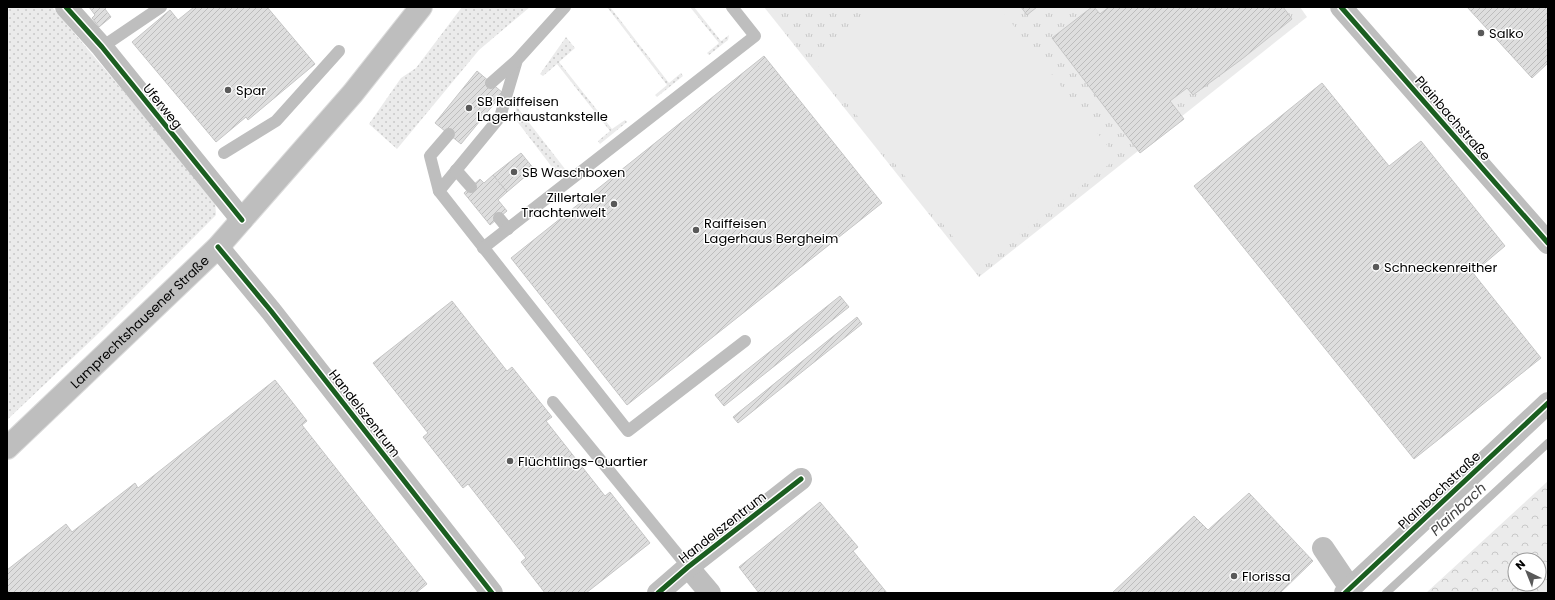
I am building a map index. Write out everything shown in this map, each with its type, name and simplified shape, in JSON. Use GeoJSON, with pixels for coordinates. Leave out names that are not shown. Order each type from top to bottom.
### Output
{"type":"FeatureCollection","features":[{"type":"Feature","properties":{"kind":"street","name":"Uferweg"},"geometry":{"type":"LineString","coordinates":[[66,7],[102,47],[242,220]]}},
{"type":"Feature","properties":{"kind":"street","name":"Lamprechtshausener Straße"},"geometry":{"type":"LineString","coordinates":[[7,448],[218,247],[353,93],[421,7]]}},
{"type":"Feature","properties":{"kind":"street","name":"Plainbachstraße"},"geometry":{"type":"LineString","coordinates":[[1346,8],[1548,243]]}},
{"type":"Feature","properties":{"kind":"street","name":"Handelszentrum"},"geometry":{"type":"LineString","coordinates":[[218,247],[492,593]]}},
{"type":"Feature","properties":{"kind":"street","name":"Plainbachstraße"},"geometry":{"type":"LineString","coordinates":[[1323,548],[1348,590],[1548,403]]}},
{"type":"Feature","properties":{"kind":"street","name":"Handelszentrum"},"geometry":{"type":"LineString","coordinates":[[658,593],[688,567],[801,480]]}},
{"type":"Feature","properties":{"kind":"street","name":"Handelszentrum"},"geometry":{"type":"LineString","coordinates":[[688,567],[710,593]]}},
{"type":"Feature","properties":{"kind":"lane"},"geometry":{"type":"LineString","coordinates":[[102,47],[161,7]]}},
{"type":"Feature","properties":{"kind":"lane"},"geometry":{"type":"LineString","coordinates":[[491,83],[517,60],[565,7]]}},
{"type":"Feature","properties":{"kind":"lane"},"geometry":{"type":"LineString","coordinates":[[483,248],[755,36],[732,7]]}},
{"type":"Feature","properties":{"kind":"lane"},"geometry":{"type":"LineString","coordinates":[[224,153],[276,121],[339,51]]}},
{"type":"Feature","properties":{"kind":"lane"},"geometry":{"type":"LineString","coordinates":[[439,191],[500,117],[517,60]]}},
{"type":"Feature","properties":{"kind":"lane"},"geometry":{"type":"LineString","coordinates":[[448,134],[430,156],[439,191],[628,431],[745,341]]}},
{"type":"Feature","properties":{"kind":"lane"},"geometry":{"type":"LineString","coordinates":[[456,170],[471,187]]}},
{"type":"Feature","properties":{"kind":"lane"},"geometry":{"type":"LineString","coordinates":[[499,218],[508,229]]}},
{"type":"Feature","properties":{"kind":"lane"},"geometry":{"type":"LineString","coordinates":[[553,402],[688,567]]}},
{"type":"Feature","properties":{"kind":"green space"},"geometry":{"type":"Polygon","coordinates":[[[7,7],[52,7],[215,199],[216,215],[100,332],[7,420],[7,7]]]}},
{"type":"Feature","properties":{"kind":"green space"},"geometry":{"type":"Polygon","coordinates":[[[462,7],[530,7],[479,50],[397,149],[369,124],[401,78],[416,68],[462,7]]]}},
{"type":"Feature","properties":{"kind":"green space"},"geometry":{"type":"Polygon","coordinates":[[[607,7],[610,7],[669,83],[681,73],[683,76],[657,97],[655,95],[667,85],[607,7]]]}},
{"type":"Feature","properties":{"kind":"green space"},"geometry":{"type":"Polygon","coordinates":[[[690,7],[694,7],[721,41],[729,35],[728,40],[709,55],[707,53],[719,43],[690,7]]]}},
{"type":"Feature","properties":{"kind":"green space"},"geometry":{"type":"Polygon","coordinates":[[[764,7],[1300,7],[1307,17],[979,277],[764,7]]]}},
{"type":"Feature","properties":{"kind":"green space"},"geometry":{"type":"Polygon","coordinates":[[[878,7],[999,7],[1117,158],[977,267],[813,60],[878,7]]]}},
{"type":"Feature","properties":{"kind":"green space"},"geometry":{"type":"Polygon","coordinates":[[[566,37],[575,48],[559,62],[612,129],[625,120],[627,122],[600,144],[598,141],[610,131],[557,64],[543,76],[540,74],[566,37]]]}},
{"type":"Feature","properties":{"kind":"green space"},"geometry":{"type":"Polygon","coordinates":[[[517,107],[565,169],[558,175],[513,116],[517,107]]]}},
{"type":"Feature","properties":{"kind":"green space"},"geometry":{"type":"Polygon","coordinates":[[[1548,481],[1548,593],[1426,593],[1548,481]]]}},
{"type":"Feature","properties":{"kind":"building"},"geometry":{"type":"Polygon","coordinates":[[[89,7],[107,7],[105,9],[111,17],[99,27],[92,18],[95,15],[89,7]]]}},
{"type":"Feature","properties":{"kind":"building","name":"Spar"},"geometry":{"type":"Polygon","coordinates":[[[194,7],[267,7],[315,64],[248,120],[246,117],[216,142],[132,42],[170,10],[178,20],[194,7]]]}},
{"type":"Feature","properties":{"kind":"building"},"geometry":{"type":"Polygon","coordinates":[[[1021,7],[1037,7],[1027,15],[1021,7]]]}},
{"type":"Feature","properties":{"kind":"building"},"geometry":{"type":"Polygon","coordinates":[[[1094,7],[1100,14],[1109,7],[1283,7],[1292,19],[1242,59],[1193,95],[1187,88],[1170,101],[1184,119],[1140,153],[1052,38],[1094,7]]]}},
{"type":"Feature","properties":{"kind":"building"},"geometry":{"type":"Polygon","coordinates":[[[1467,7],[1548,7],[1548,63],[1532,78],[1467,7]]]}},
{"type":"Feature","properties":{"kind":"building","name":"Raiffeisen Lagerhaus Bergheim"},"geometry":{"type":"Polygon","coordinates":[[[764,56],[882,203],[627,405],[511,258],[764,56]]]}},
{"type":"Feature","properties":{"kind":"building","name":"SB Raiffeisen Lagerhaustankstelle"},"geometry":{"type":"Polygon","coordinates":[[[477,71],[503,93],[461,144],[435,123],[477,71]]]}},
{"type":"Feature","properties":{"kind":"building"},"geometry":{"type":"Polygon","coordinates":[[[1322,83],[1389,166],[1421,141],[1505,246],[1473,273],[1541,358],[1414,459],[1194,186],[1322,83]]]}},
{"type":"Feature","properties":{"kind":"building","name":"SB Waschboxen"},"geometry":{"type":"Polygon","coordinates":[[[521,153],[534,169],[507,192],[493,175],[521,153]]]}},
{"type":"Feature","properties":{"kind":"building"},"geometry":{"type":"Polygon","coordinates":[[[493,175],[507,192],[498,200],[507,211],[490,225],[464,193],[480,179],[484,183],[493,175]]]}},
{"type":"Feature","properties":{"kind":"building"},"geometry":{"type":"Polygon","coordinates":[[[840,296],[849,307],[724,406],[715,395],[840,296]]]}},
{"type":"Feature","properties":{"kind":"building","name":"Flüchtlings-Quartier"},"geometry":{"type":"Polygon","coordinates":[[[452,301],[507,371],[512,367],[552,417],[546,421],[605,496],[610,492],[650,543],[586,593],[545,593],[521,562],[526,558],[468,484],[463,488],[423,437],[428,433],[373,363],[452,301]]]}},
{"type":"Feature","properties":{"kind":"building"},"geometry":{"type":"Polygon","coordinates":[[[857,317],[862,324],[738,423],[733,417],[857,317]]]}},
{"type":"Feature","properties":{"kind":"building"},"geometry":{"type":"Polygon","coordinates":[[[275,380],[307,421],[302,425],[427,584],[416,593],[7,593],[7,570],[66,524],[72,532],[135,483],[138,488],[275,380]]]}},
{"type":"Feature","properties":{"kind":"building"},"geometry":{"type":"Polygon","coordinates":[[[1249,493],[1313,561],[1280,593],[1112,593],[1194,516],[1208,530],[1249,493]]]}},
{"type":"Feature","properties":{"kind":"building"},"geometry":{"type":"Polygon","coordinates":[[[820,502],[858,547],[853,551],[887,593],[759,593],[739,567],[820,502]]]}},
{"type":"Feature","properties":{"kind":"waterway","name":"Plainbach"},"geometry":{"type":"LineString","coordinates":[[1386,593],[1548,443]]}},
{"type":"Feature","properties":{"kind":"cycle path"},"geometry":{"type":"LineString","coordinates":[[66,7],[102,47],[242,220]]}},
{"type":"Feature","properties":{"kind":"cycle path"},"geometry":{"type":"LineString","coordinates":[[1341,7],[1548,243]]}},
{"type":"Feature","properties":{"kind":"cycle path"},"geometry":{"type":"LineString","coordinates":[[218,247],[271,311],[492,593]]}},
{"type":"Feature","properties":{"kind":"cycle path"},"geometry":{"type":"LineString","coordinates":[[1345,593],[1548,403]]}},
{"type":"Feature","properties":{"kind":"cycle path"},"geometry":{"type":"LineString","coordinates":[[658,593],[688,567],[801,479]]}},
{"type":"Feature","properties":{"kind":"place","name":"Salko"},"geometry":{"type":"Point","coordinates":[1481,33]}},
{"type":"Feature","properties":{"kind":"place","name":"Spar"},"geometry":{"type":"Point","coordinates":[228,90]}},
{"type":"Feature","properties":{"kind":"place","name":"SB Raiffeisen Lagerhaustankstelle"},"geometry":{"type":"Point","coordinates":[469,108]}},
{"type":"Feature","properties":{"kind":"place","name":"SB Waschboxen"},"geometry":{"type":"Point","coordinates":[514,172]}},
{"type":"Feature","properties":{"kind":"place","name":"Zillertaler Trachtenwelt"},"geometry":{"type":"Point","coordinates":[614,204]}},
{"type":"Feature","properties":{"kind":"place","name":"Raiffeisen Lagerhaus Bergheim"},"geometry":{"type":"Point","coordinates":[696,230]}},
{"type":"Feature","properties":{"kind":"place","name":"Schneckenreither"},"geometry":{"type":"Point","coordinates":[1376,267]}},
{"type":"Feature","properties":{"kind":"place","name":"Flüchtlings-Quartier"},"geometry":{"type":"Point","coordinates":[510,461]}},
{"type":"Feature","properties":{"kind":"place","name":"Florissa"},"geometry":{"type":"Point","coordinates":[1234,576]}}]}
